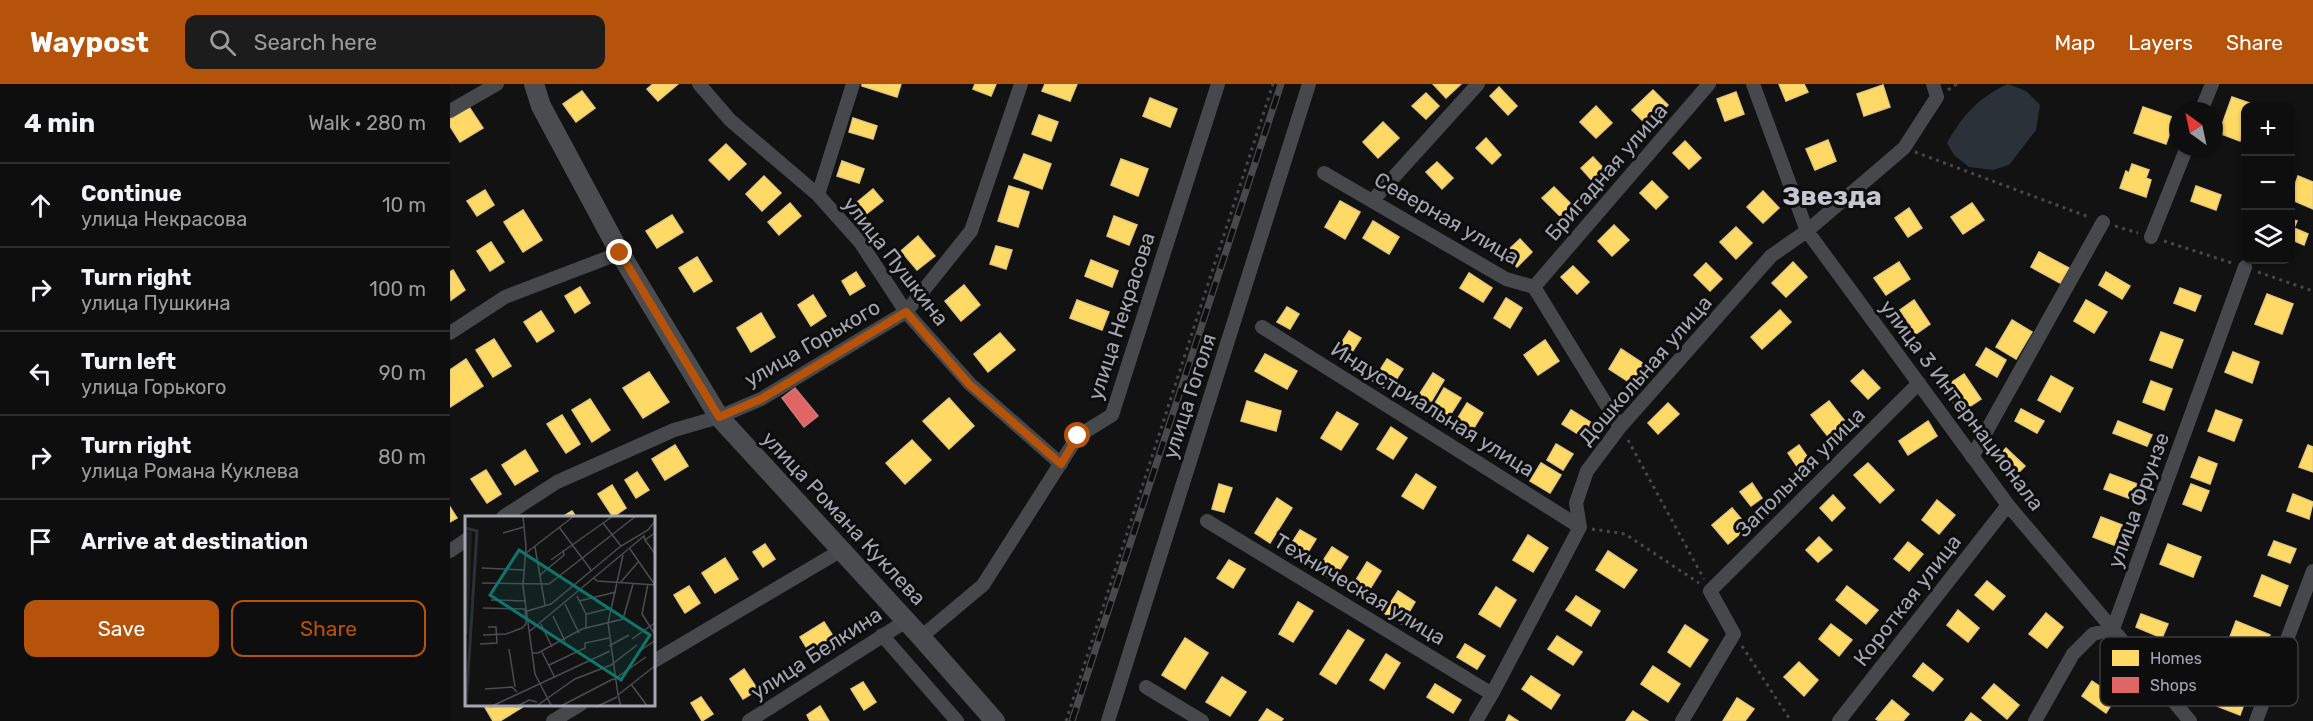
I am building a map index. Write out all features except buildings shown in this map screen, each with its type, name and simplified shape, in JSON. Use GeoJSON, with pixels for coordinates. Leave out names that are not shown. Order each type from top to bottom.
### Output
{"type":"FeatureCollection","features":[{"type":"Feature","properties":{"kind":"street"},"geometry":{"type":"LineString","coordinates":[[450,111],[497,84]]}},
{"type":"Feature","properties":{"kind":"street","name":"улица Романа Куклева"},"geometry":{"type":"LineString","coordinates":[[534,84],[541,106],[620,253],[719,417],[995,721]]}},
{"type":"Feature","properties":{"kind":"street","name":"улица Пушкина"},"geometry":{"type":"LineString","coordinates":[[699,84],[730,120],[818,195],[860,242],[906,312],[969,384],[1061,464]]}},
{"type":"Feature","properties":{"kind":"street"},"geometry":{"type":"LineString","coordinates":[[818,195],[853,84]]}},
{"type":"Feature","properties":{"kind":"street","name":"улица Горького"},"geometry":{"type":"LineString","coordinates":[[505,516],[557,482],[674,430],[719,417],[761,399],[906,312],[971,231],[1021,84]]}},
{"type":"Feature","properties":{"kind":"street","name":"улица Некрасова"},"geometry":{"type":"LineString","coordinates":[[921,637],[983,585],[1078,436],[1112,415],[1218,84]]}},
{"type":"Feature","properties":{"kind":"street","name":"улица Гоголя"},"geometry":{"type":"LineString","coordinates":[[1108,721],[1309,84]]}},
{"type":"Feature","properties":{"kind":"street"},"geometry":{"type":"LineString","coordinates":[[1373,200],[1478,84]]}},
{"type":"Feature","properties":{"kind":"street","name":"Бригадная улица"},"geometry":{"type":"LineString","coordinates":[[1534,287],[1709,84]]}},
{"type":"Feature","properties":{"kind":"street","name":"улица 3 Интернационала"},"geometry":{"type":"LineString","coordinates":[[1753,84],[1807,231],[2008,505],[2120,637]]}},
{"type":"Feature","properties":{"kind":"street","name":"Дошкольная улица"},"geometry":{"type":"LineString","coordinates":[[1580,527],[1576,502],[1587,471],[1620,427],[1771,256],[1807,231],[1904,148],[1937,97],[1933,84]]}},
{"type":"Feature","properties":{"kind":"street"},"geometry":{"type":"LineString","coordinates":[[2205,102],[2212,84]]}},
{"type":"Feature","properties":{"kind":"street"},"geometry":{"type":"LineString","coordinates":[[2151,237],[2183,156]]}},
{"type":"Feature","properties":{"kind":"street","name":"Северная улица"},"geometry":{"type":"LineString","coordinates":[[1324,173],[1506,279],[1534,287],[1620,427]]}},
{"type":"Feature","properties":{"kind":"street"},"geometry":{"type":"LineString","coordinates":[[1972,457],[2103,222]]}},
{"type":"Feature","properties":{"kind":"street"},"geometry":{"type":"LineString","coordinates":[[450,333],[505,297],[620,253]]}},
{"type":"Feature","properties":{"kind":"street","name":"улица Фрунзе"},"geometry":{"type":"LineString","coordinates":[[2113,629],[2245,267]]}},
{"type":"Feature","properties":{"kind":"street","name":"Индустриальная улица"},"geometry":{"type":"LineString","coordinates":[[1262,327],[1580,527]]}},
{"type":"Feature","properties":{"kind":"street","name":"Запольная улица"},"geometry":{"type":"LineString","coordinates":[[1710,591],[1918,383]]}},
{"type":"Feature","properties":{"kind":"street","name":"Короткая улица"},"geometry":{"type":"LineString","coordinates":[[1839,721],[2008,505]]}},
{"type":"Feature","properties":{"kind":"street","name":"Техническая улица"},"geometry":{"type":"LineString","coordinates":[[1207,521],[1492,694]]}},
{"type":"Feature","properties":{"kind":"street"},"geometry":{"type":"LineString","coordinates":[[1476,721],[1580,527]]}},
{"type":"Feature","properties":{"kind":"street"},"geometry":{"type":"LineString","coordinates":[[450,551],[465,541]]}},
{"type":"Feature","properties":{"kind":"street"},"geometry":{"type":"LineString","coordinates":[[656,660],[840,550]]}},
{"type":"Feature","properties":{"kind":"street"},"geometry":{"type":"LineString","coordinates":[[2288,637],[2313,571]]}},
{"type":"Feature","properties":{"kind":"street"},"geometry":{"type":"LineString","coordinates":[[1682,721],[1734,634],[1710,591]]}},
{"type":"Feature","properties":{"kind":"street","name":"улица Белкина"},"geometry":{"type":"LineString","coordinates":[[749,721],[906,621]]}},
{"type":"Feature","properties":{"kind":"street"},"geometry":{"type":"LineString","coordinates":[[2035,721],[2073,654],[2093,634],[2113,629]]}},
{"type":"Feature","properties":{"kind":"street"},"geometry":{"type":"LineString","coordinates":[[882,635],[957,721]]}},
{"type":"Feature","properties":{"kind":"street"},"geometry":{"type":"LineString","coordinates":[[1146,687],[1202,721]]}},
{"type":"Feature","properties":{"kind":"street"},"geometry":{"type":"LineString","coordinates":[[553,721],[579,706]]}},
{"type":"Feature","properties":{"kind":"street","name":"улица 3 Интернационала"},"geometry":{"type":"LineString","coordinates":[[2177,706],[2190,721]]}},
{"type":"Feature","properties":{"kind":"street"},"geometry":{"type":"LineString","coordinates":[[2256,721],[2262,706]]}},
{"type":"Feature","properties":{"kind":"path"},"geometry":{"type":"LineString","coordinates":[[1066,721],[1273,84]]}},
{"type":"Feature","properties":{"kind":"path"},"geometry":{"type":"LineString","coordinates":[[1620,427],[1710,591]]}},
{"type":"Feature","properties":{"kind":"path"},"geometry":{"type":"LineString","coordinates":[[1580,527],[1625,534],[1710,591]]}},
{"type":"Feature","properties":{"kind":"path"},"geometry":{"type":"LineString","coordinates":[[1734,634],[1791,721]]}},
{"type":"Feature","properties":{"kind":"shaded area"},"geometry":{"type":"Polygon","coordinates":[[[2008,84],[2026,91],[2040,105],[2036,130],[2009,165],[1993,170],[1969,167],[1954,155],[1947,143],[1958,124],[1972,108],[2008,84]]]}},
{"type":"Feature","properties":{"kind":"railway"},"geometry":{"type":"LineString","coordinates":[[1072,721],[1281,84]]}},
{"type":"Feature","properties":{"kind":"district","name":"Звезда"},"geometry":{"type":"Point","coordinates":[1832,196]}},
{"type":"Feature","properties":{"kind":"route"},"geometry":{"type":"LineString","coordinates":[[620,253],[719,417],[761,399],[906,312],[969,384],[1061,464],[1078,436]]}}]}
